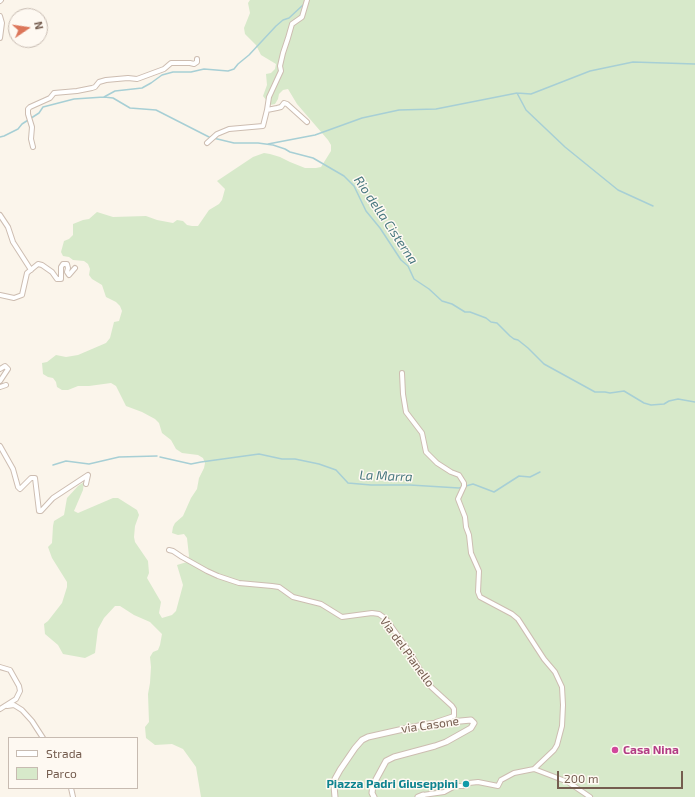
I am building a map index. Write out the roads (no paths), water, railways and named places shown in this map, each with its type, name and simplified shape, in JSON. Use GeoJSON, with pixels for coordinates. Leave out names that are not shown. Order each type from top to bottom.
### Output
{"type":"FeatureCollection","features":[{"type":"Feature","properties":{"kind":"street"},"geometry":{"type":"LineString","coordinates":[[211,140],[229,129],[262,126],[269,97],[281,71],[280,66],[283,53],[292,24],[302,17],[307,0]]}},
{"type":"Feature","properties":{"kind":"street"},"geometry":{"type":"LineString","coordinates":[[0,16],[2,23],[0,38]]}},
{"type":"Feature","properties":{"kind":"street"},"geometry":{"type":"LineString","coordinates":[[33,146],[31,139],[33,130],[27,112],[30,107],[50,98],[54,93],[76,92],[95,88],[98,82],[106,80],[128,78],[137,79],[164,69],[174,62],[194,64],[197,62],[197,59]]}},
{"type":"Feature","properties":{"kind":"street"},"geometry":{"type":"LineString","coordinates":[[267,110],[277,108],[284,103],[307,122]]}},
{"type":"Feature","properties":{"kind":"street"},"geometry":{"type":"LineString","coordinates":[[0,215],[5,222],[17,250],[31,270]]}},
{"type":"Feature","properties":{"kind":"street"},"geometry":{"type":"LineString","coordinates":[[0,295],[14,298],[22,295],[25,279],[28,273],[40,263],[52,272],[57,279],[61,279],[61,267],[63,264],[67,264],[67,272],[69,275],[74,268]]}},
{"type":"Feature","properties":{"kind":"street"},"geometry":{"type":"LineString","coordinates":[[0,368],[4,366],[8,368],[0,381]]}},
{"type":"Feature","properties":{"kind":"street"},"geometry":{"type":"LineString","coordinates":[[402,373],[406,412],[422,433],[426,452],[451,472],[459,475],[464,483],[458,499],[465,517],[471,553],[479,571],[478,592],[480,597],[512,614],[518,619],[544,659],[555,672],[562,687],[563,705],[562,726],[557,745],[554,750],[534,769],[514,773],[501,780],[498,786],[478,782],[469,783],[465,786],[455,786],[444,792],[421,796]]}},
{"type":"Feature","properties":{"kind":"street"},"geometry":{"type":"LineString","coordinates":[[0,387],[6,385]]}},
{"type":"Feature","properties":{"kind":"street"},"geometry":{"type":"LineString","coordinates":[[0,446],[13,469],[18,487],[20,489],[31,478],[35,478],[39,511],[41,511],[53,498],[88,475],[86,484]]}},
{"type":"Feature","properties":{"kind":"street","name":"Via del Pianello"},"geometry":{"type":"LineString","coordinates":[[169,550],[218,576],[239,583],[278,587],[293,597],[321,604],[342,616],[372,614],[379,614],[382,616],[411,654],[429,685],[452,706],[454,710],[454,716],[429,724]]}},
{"type":"Feature","properties":{"kind":"street"},"geometry":{"type":"LineString","coordinates":[[0,667],[10,670],[19,686],[20,691],[16,699],[2,708]]}},
{"type":"Feature","properties":{"kind":"street"},"geometry":{"type":"LineString","coordinates":[[2,708],[14,705],[18,706],[32,721],[42,737]]}},
{"type":"Feature","properties":{"kind":"street","name":"via Casone"},"geometry":{"type":"LineString","coordinates":[[335,797],[335,779],[355,748],[362,740],[386,732],[429,724],[471,720],[474,723],[471,728],[446,742],[394,757],[386,761],[373,785],[372,793],[374,797]]}},
{"type":"Feature","properties":{"kind":"street"},"geometry":{"type":"LineString","coordinates":[[534,769],[568,782],[590,797]]}},
{"type":"Feature","properties":{"kind":"waterway"},"geometry":{"type":"LineString","coordinates":[[104,97],[115,91],[142,88],[162,75],[173,72],[191,72],[204,69],[228,71],[234,69],[276,26],[283,20],[289,18],[303,5]]}},
{"type":"Feature","properties":{"kind":"waterway"},"geometry":{"type":"LineString","coordinates":[[268,144],[315,135],[362,118],[399,110],[436,109],[517,93],[531,94],[590,71],[633,62],[695,64]]}},
{"type":"Feature","properties":{"kind":"waterway"},"geometry":{"type":"LineString","coordinates":[[517,93],[526,110],[565,147],[618,190],[653,206]]}},
{"type":"Feature","properties":{"kind":"waterway","name":"Rio della Cisterna"},"geometry":{"type":"LineString","coordinates":[[0,137],[18,129],[22,124],[39,113],[43,107],[74,99],[104,97],[113,98],[130,108],[156,110],[209,137],[234,143],[258,143],[273,145],[290,152],[313,158],[344,176],[354,186],[366,211],[380,228],[401,260],[408,266],[414,279],[429,289],[442,301],[452,304],[465,312],[470,312],[486,318],[491,322],[497,323],[510,336],[528,348],[544,364],[595,392],[610,393],[624,391],[644,403],[651,405],[664,404],[678,399],[695,402]]}},
{"type":"Feature","properties":{"kind":"waterway","name":"La Marra"},"geometry":{"type":"LineString","coordinates":[[160,457],[191,464],[259,454],[319,464],[336,470],[348,483],[459,488],[473,484],[494,492],[519,476],[530,477],[540,472]]}},
{"type":"Feature","properties":{"kind":"waterway"},"geometry":{"type":"LineString","coordinates":[[53,465],[66,461],[89,464],[119,457],[157,456]]}},
{"type":"Feature","properties":{"kind":"place","name":"Casa Nina"},"geometry":{"type":"Point","coordinates":[615,750]}},
{"type":"Feature","properties":{"kind":"place","name":"Piazza Padri Giuseppini"},"geometry":{"type":"Point","coordinates":[466,784]}}]}
